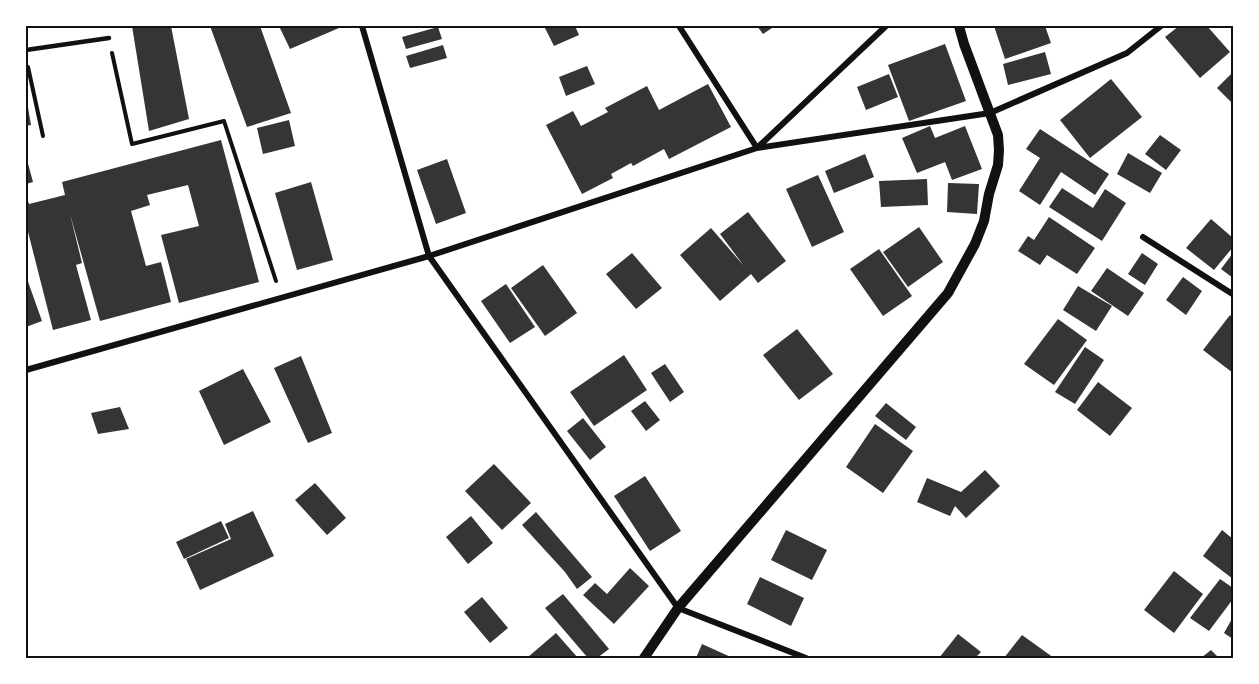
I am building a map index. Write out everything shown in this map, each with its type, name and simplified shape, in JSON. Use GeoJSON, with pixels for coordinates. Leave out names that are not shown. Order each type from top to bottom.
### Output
{"type":"FeatureCollection","features":[{"type":"Feature","properties":{"kind":"street"},"geometry":{"type":"LineString","coordinates":[[362,26],[429,256],[678,608],[807,658]]}},
{"type":"Feature","properties":{"kind":"street"},"geometry":{"type":"LineString","coordinates":[[679,26],[757,148]]}},
{"type":"Feature","properties":{"kind":"street"},"geometry":{"type":"LineString","coordinates":[[757,148],[886,26]]}},
{"type":"Feature","properties":{"kind":"street"},"geometry":{"type":"LineString","coordinates":[[644,658],[678,608],[948,293],[975,244],[984,221],[998,165],[999,135],[959,26]]}},
{"type":"Feature","properties":{"kind":"street"},"geometry":{"type":"LineString","coordinates":[[26,370],[429,256],[757,148],[990,113],[1127,54],[1161,26]]}},
{"type":"Feature","properties":{"kind":"street"},"geometry":{"type":"LineString","coordinates":[[1143,237],[1233,295]]}},
{"type":"Feature","properties":{"kind":"lane"},"geometry":{"type":"LineString","coordinates":[[26,50],[109,38]]}},
{"type":"Feature","properties":{"kind":"path"},"geometry":{"type":"LineString","coordinates":[[109,38],[132,144],[224,121],[280,298]]}},
{"type":"Feature","properties":{"kind":"path"},"geometry":{"type":"LineString","coordinates":[[26,57],[43,136]]}},
{"type":"Feature","properties":{"kind":"building"},"geometry":{"type":"Polygon","coordinates":[[[132,26],[171,26],[189,119],[149,131],[132,26]]]}},
{"type":"Feature","properties":{"kind":"building"},"geometry":{"type":"Polygon","coordinates":[[[210,26],[260,26],[291,113],[247,127],[210,26]]]}},
{"type":"Feature","properties":{"kind":"building"},"geometry":{"type":"Polygon","coordinates":[[[279,26],[338,26],[339,28],[290,49],[279,26]]]}},
{"type":"Feature","properties":{"kind":"building"},"geometry":{"type":"Polygon","coordinates":[[[544,26],[575,26],[579,35],[554,46],[544,26]]]}},
{"type":"Feature","properties":{"kind":"building"},"geometry":{"type":"Polygon","coordinates":[[[757,26],[775,26],[763,34],[757,26]]]}},
{"type":"Feature","properties":{"kind":"building"},"geometry":{"type":"Polygon","coordinates":[[[994,26],[1045,26],[1051,43],[1005,59],[994,26]]]}},
{"type":"Feature","properties":{"kind":"building"},"geometry":{"type":"Polygon","coordinates":[[[1179,26],[1207,26],[1230,52],[1200,78],[1165,37],[1179,26]]]}},
{"type":"Feature","properties":{"kind":"building"},"geometry":{"type":"Polygon","coordinates":[[[438,27],[442,39],[406,49],[402,37],[438,27]]]}},
{"type":"Feature","properties":{"kind":"building"},"geometry":{"type":"Polygon","coordinates":[[[945,44],[966,101],[909,121],[888,65],[945,44]]]}},
{"type":"Feature","properties":{"kind":"building"},"geometry":{"type":"Polygon","coordinates":[[[443,45],[447,58],[410,68],[406,56],[443,45]]]}},
{"type":"Feature","properties":{"kind":"building"},"geometry":{"type":"Polygon","coordinates":[[[1045,52],[1051,74],[1008,85],[1003,64],[1045,52]]]}},
{"type":"Feature","properties":{"kind":"building"},"geometry":{"type":"Polygon","coordinates":[[[587,66],[595,84],[566,96],[559,77],[587,66]]]}},
{"type":"Feature","properties":{"kind":"building"},"geometry":{"type":"Polygon","coordinates":[[[1233,72],[1233,104],[1217,88],[1233,72]]]}},
{"type":"Feature","properties":{"kind":"building"},"geometry":{"type":"Polygon","coordinates":[[[889,74],[898,97],[866,110],[857,87],[889,74]]]}},
{"type":"Feature","properties":{"kind":"building"},"geometry":{"type":"Polygon","coordinates":[[[1111,79],[1142,117],[1090,158],[1060,120],[1111,79]]]}},
{"type":"Feature","properties":{"kind":"building"},"geometry":{"type":"Polygon","coordinates":[[[708,84],[731,127],[669,159],[664,149],[633,166],[631,163],[611,174],[613,178],[582,194],[546,125],[573,111],[581,126],[608,112],[605,108],[647,86],[659,110],[708,84]]]}},
{"type":"Feature","properties":{"kind":"building"},"geometry":{"type":"Polygon","coordinates":[[[26,96],[31,125],[26,126],[26,96]]]}},
{"type":"Feature","properties":{"kind":"building"},"geometry":{"type":"Polygon","coordinates":[[[289,120],[295,146],[263,154],[257,128],[289,120]]]}},
{"type":"Feature","properties":{"kind":"building"},"geometry":{"type":"Polygon","coordinates":[[[930,126],[935,138],[965,126],[982,169],[952,180],[945,162],[917,173],[902,138],[930,126]]]}},
{"type":"Feature","properties":{"kind":"building"},"geometry":{"type":"Polygon","coordinates":[[[1040,129],[1109,174],[1095,195],[1061,172],[1040,205],[1019,191],[1040,158],[1026,149],[1040,129]]]}},
{"type":"Feature","properties":{"kind":"building"},"geometry":{"type":"Polygon","coordinates":[[[1160,135],[1181,150],[1166,170],[1145,154],[1160,135]]]}},
{"type":"Feature","properties":{"kind":"building"},"geometry":{"type":"Polygon","coordinates":[[[221,140],[259,282],[179,303],[161,235],[199,226],[188,185],[147,195],[150,205],[131,211],[146,266],[161,262],[171,302],[100,321],[70,214],[82,263],[76,265],[91,320],[53,330],[26,224],[26,195],[29,204],[65,195],[62,182],[221,140]]]}},
{"type":"Feature","properties":{"kind":"building"},"geometry":{"type":"Polygon","coordinates":[[[1128,153],[1162,173],[1150,193],[1117,174],[1128,153]]]}},
{"type":"Feature","properties":{"kind":"building"},"geometry":{"type":"Polygon","coordinates":[[[865,154],[874,177],[834,193],[825,171],[865,154]]]}},
{"type":"Feature","properties":{"kind":"building"},"geometry":{"type":"Polygon","coordinates":[[[26,156],[33,182],[26,184],[26,156]]]}},
{"type":"Feature","properties":{"kind":"building"},"geometry":{"type":"Polygon","coordinates":[[[447,159],[466,213],[436,224],[417,170],[447,159]]]}},
{"type":"Feature","properties":{"kind":"building"},"geometry":{"type":"Polygon","coordinates":[[[818,175],[844,232],[812,247],[786,189],[818,175]]]}},
{"type":"Feature","properties":{"kind":"building"},"geometry":{"type":"Polygon","coordinates":[[[927,179],[928,205],[881,207],[879,181],[927,179]]]}},
{"type":"Feature","properties":{"kind":"building"},"geometry":{"type":"Polygon","coordinates":[[[311,182],[333,260],[297,270],[275,193],[311,182]]]}},
{"type":"Feature","properties":{"kind":"building"},"geometry":{"type":"Polygon","coordinates":[[[948,183],[979,184],[977,214],[947,212],[948,183]]]}},
{"type":"Feature","properties":{"kind":"building"},"geometry":{"type":"Polygon","coordinates":[[[1062,188],[1093,208],[1105,189],[1126,203],[1102,241],[1049,207],[1062,188]]]}},
{"type":"Feature","properties":{"kind":"building"},"geometry":{"type":"Polygon","coordinates":[[[748,212],[786,261],[758,283],[751,274],[720,301],[680,255],[711,228],[744,266],[720,234],[748,212]]]}},
{"type":"Feature","properties":{"kind":"building"},"geometry":{"type":"Polygon","coordinates":[[[1049,217],[1095,248],[1077,274],[1047,255],[1040,265],[1018,251],[1028,236],[1034,240],[1049,217]]]}},
{"type":"Feature","properties":{"kind":"building"},"geometry":{"type":"Polygon","coordinates":[[[1211,219],[1233,238],[1233,247],[1214,270],[1186,248],[1211,219]]]}},
{"type":"Feature","properties":{"kind":"building"},"geometry":{"type":"Polygon","coordinates":[[[919,227],[943,262],[908,287],[883,252],[919,227]]]}},
{"type":"Feature","properties":{"kind":"building"},"geometry":{"type":"Polygon","coordinates":[[[879,249],[912,296],[883,316],[850,269],[879,249]]]}},
{"type":"Feature","properties":{"kind":"building"},"geometry":{"type":"Polygon","coordinates":[[[632,253],[662,288],[636,309],[606,274],[632,253]]]}},
{"type":"Feature","properties":{"kind":"building"},"geometry":{"type":"Polygon","coordinates":[[[1142,253],[1158,264],[1145,285],[1128,274],[1142,253]]]}},
{"type":"Feature","properties":{"kind":"building"},"geometry":{"type":"Polygon","coordinates":[[[1233,253],[1233,278],[1221,269],[1233,253]]]}},
{"type":"Feature","properties":{"kind":"building"},"geometry":{"type":"Polygon","coordinates":[[[543,265],[577,313],[545,336],[511,288],[543,265]]]}},
{"type":"Feature","properties":{"kind":"building"},"geometry":{"type":"Polygon","coordinates":[[[1107,268],[1144,293],[1128,316],[1091,291],[1107,268]]]}},
{"type":"Feature","properties":{"kind":"building"},"geometry":{"type":"Polygon","coordinates":[[[26,276],[42,321],[26,327],[26,276]]]}},
{"type":"Feature","properties":{"kind":"building"},"geometry":{"type":"Polygon","coordinates":[[[1183,277],[1202,291],[1186,315],[1166,300],[1183,277]]]}},
{"type":"Feature","properties":{"kind":"building"},"geometry":{"type":"Polygon","coordinates":[[[506,284],[535,327],[510,343],[481,301],[506,284]]]}},
{"type":"Feature","properties":{"kind":"building"},"geometry":{"type":"Polygon","coordinates":[[[1078,286],[1112,306],[1096,331],[1063,310],[1078,286]]]}},
{"type":"Feature","properties":{"kind":"building"},"geometry":{"type":"Polygon","coordinates":[[[1230,315],[1233,318],[1233,373],[1203,350],[1230,315]]]}},
{"type":"Feature","properties":{"kind":"building"},"geometry":{"type":"Polygon","coordinates":[[[1058,319],[1087,340],[1054,385],[1024,364],[1058,319]]]}},
{"type":"Feature","properties":{"kind":"building"},"geometry":{"type":"Polygon","coordinates":[[[797,329],[833,374],[799,400],[763,355],[797,329]]]}},
{"type":"Feature","properties":{"kind":"building"},"geometry":{"type":"Polygon","coordinates":[[[1085,347],[1104,360],[1075,404],[1055,392],[1085,347]]]}},
{"type":"Feature","properties":{"kind":"building"},"geometry":{"type":"Polygon","coordinates":[[[624,355],[647,390],[594,426],[570,392],[624,355]]]}},
{"type":"Feature","properties":{"kind":"building"},"geometry":{"type":"Polygon","coordinates":[[[301,356],[332,433],[308,443],[274,368],[301,356]]]}},
{"type":"Feature","properties":{"kind":"building"},"geometry":{"type":"Polygon","coordinates":[[[665,364],[684,392],[670,402],[651,373],[665,364]]]}},
{"type":"Feature","properties":{"kind":"building"},"geometry":{"type":"Polygon","coordinates":[[[243,369],[271,422],[224,445],[199,391],[243,369]]]}},
{"type":"Feature","properties":{"kind":"building"},"geometry":{"type":"Polygon","coordinates":[[[1098,382],[1132,408],[1110,436],[1077,410],[1098,382]]]}},
{"type":"Feature","properties":{"kind":"building"},"geometry":{"type":"Polygon","coordinates":[[[645,401],[660,420],[646,431],[631,411],[645,401]]]}},
{"type":"Feature","properties":{"kind":"building"},"geometry":{"type":"Polygon","coordinates":[[[886,403],[916,427],[906,440],[875,416],[886,403]]]}},
{"type":"Feature","properties":{"kind":"building"},"geometry":{"type":"Polygon","coordinates":[[[120,407],[129,429],[98,434],[91,413],[120,407]]]}},
{"type":"Feature","properties":{"kind":"building"},"geometry":{"type":"Polygon","coordinates":[[[583,418],[606,447],[590,460],[567,431],[583,418]]]}},
{"type":"Feature","properties":{"kind":"building"},"geometry":{"type":"Polygon","coordinates":[[[875,424],[913,451],[883,493],[846,467],[875,424]]]}},
{"type":"Feature","properties":{"kind":"building"},"geometry":{"type":"Polygon","coordinates":[[[494,464],[531,503],[502,530],[465,491],[494,464]]]}},
{"type":"Feature","properties":{"kind":"building"},"geometry":{"type":"Polygon","coordinates":[[[985,470],[1000,486],[966,518],[955,506],[950,516],[917,502],[927,478],[961,492],[985,470]]]}},
{"type":"Feature","properties":{"kind":"building"},"geometry":{"type":"Polygon","coordinates":[[[645,476],[681,531],[650,551],[614,496],[645,476]]]}},
{"type":"Feature","properties":{"kind":"building"},"geometry":{"type":"Polygon","coordinates":[[[315,483],[346,518],[327,535],[295,500],[315,483]]]}},
{"type":"Feature","properties":{"kind":"building"},"geometry":{"type":"Polygon","coordinates":[[[253,511],[274,556],[200,590],[186,559],[231,539],[225,524],[253,511]]]}},
{"type":"Feature","properties":{"kind":"building"},"geometry":{"type":"Polygon","coordinates":[[[536,512],[592,577],[577,589],[565,572],[522,525],[536,512]]]}},
{"type":"Feature","properties":{"kind":"building"},"geometry":{"type":"Polygon","coordinates":[[[471,516],[493,543],[468,564],[446,537],[471,516]]]}},
{"type":"Feature","properties":{"kind":"building"},"geometry":{"type":"Polygon","coordinates":[[[221,521],[229,538],[184,559],[176,542],[221,521]]]}},
{"type":"Feature","properties":{"kind":"building"},"geometry":{"type":"Polygon","coordinates":[[[786,530],[827,550],[812,580],[771,560],[786,530]]]}},
{"type":"Feature","properties":{"kind":"building"},"geometry":{"type":"Polygon","coordinates":[[[1222,530],[1233,539],[1233,579],[1203,556],[1222,530]]]}},
{"type":"Feature","properties":{"kind":"building"},"geometry":{"type":"Polygon","coordinates":[[[630,568],[649,586],[614,624],[583,595],[595,583],[607,594],[630,568]]]}},
{"type":"Feature","properties":{"kind":"building"},"geometry":{"type":"Polygon","coordinates":[[[1174,571],[1203,594],[1174,633],[1144,610],[1174,571]]]}},
{"type":"Feature","properties":{"kind":"building"},"geometry":{"type":"Polygon","coordinates":[[[760,577],[804,598],[791,626],[747,604],[760,577]]]}},
{"type":"Feature","properties":{"kind":"building"},"geometry":{"type":"Polygon","coordinates":[[[1220,579],[1233,588],[1233,599],[1209,631],[1190,618],[1220,579]]]}},
{"type":"Feature","properties":{"kind":"building"},"geometry":{"type":"Polygon","coordinates":[[[563,594],[609,649],[597,658],[588,658],[545,608],[563,594]]]}},
{"type":"Feature","properties":{"kind":"building"},"geometry":{"type":"Polygon","coordinates":[[[482,597],[508,628],[490,643],[464,612],[482,597]]]}},
{"type":"Feature","properties":{"kind":"building"},"geometry":{"type":"Polygon","coordinates":[[[1233,617],[1233,639],[1224,633],[1233,617]]]}},
{"type":"Feature","properties":{"kind":"building"},"geometry":{"type":"Polygon","coordinates":[[[556,633],[578,658],[528,657],[556,633]]]}},
{"type":"Feature","properties":{"kind":"building"},"geometry":{"type":"Polygon","coordinates":[[[958,634],[981,652],[975,658],[939,658],[958,634]]]}},
{"type":"Feature","properties":{"kind":"building"},"geometry":{"type":"Polygon","coordinates":[[[1022,635],[1054,658],[1004,658],[1022,635]]]}},
{"type":"Feature","properties":{"kind":"building"},"geometry":{"type":"Polygon","coordinates":[[[702,644],[733,658],[696,658],[702,644]]]}},
{"type":"Feature","properties":{"kind":"building"},"geometry":{"type":"Polygon","coordinates":[[[1211,650],[1219,658],[1201,658],[1211,650]]]}}]}
